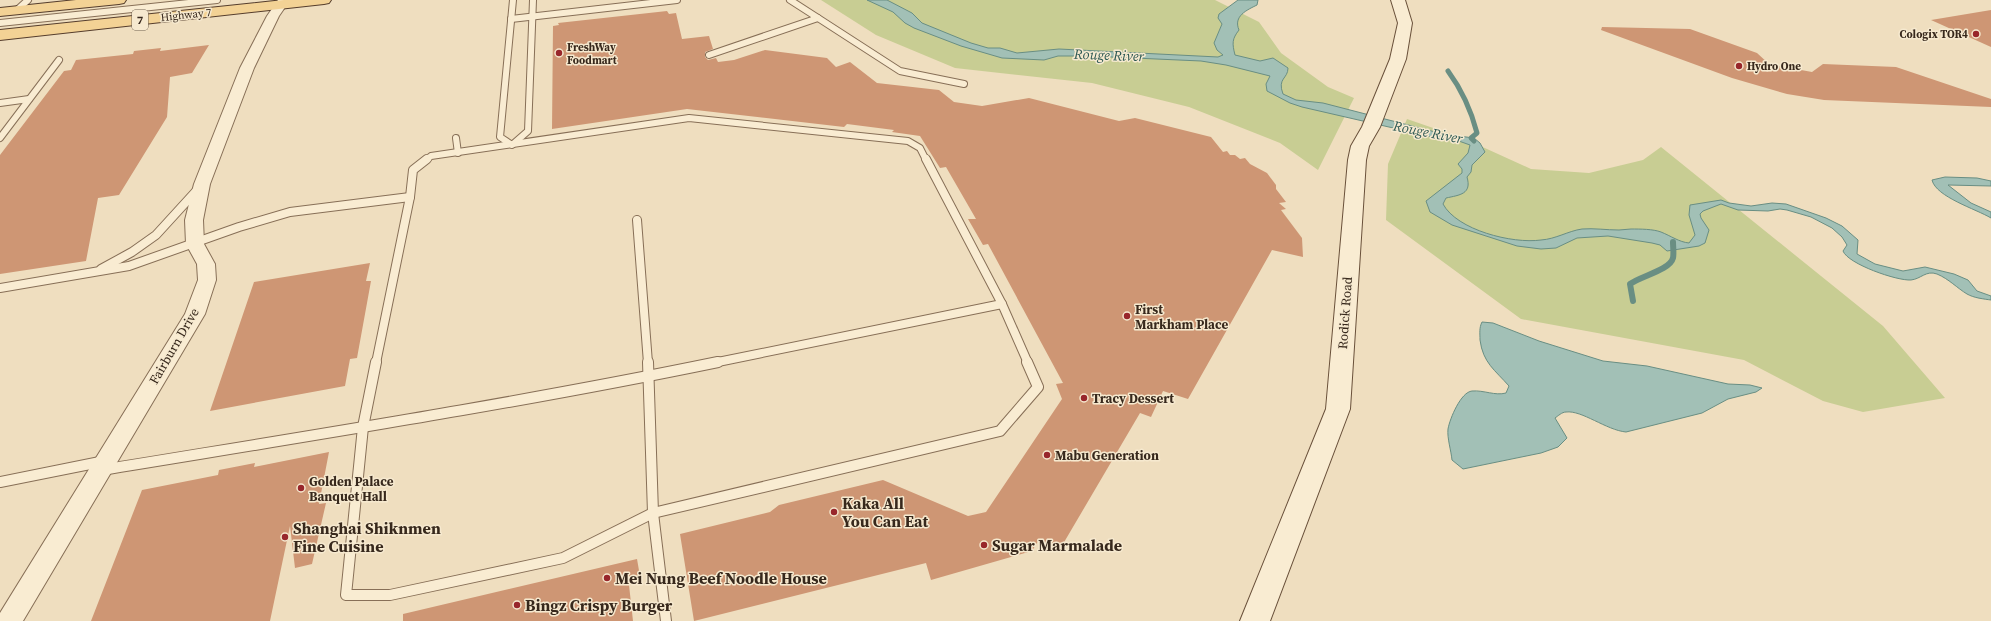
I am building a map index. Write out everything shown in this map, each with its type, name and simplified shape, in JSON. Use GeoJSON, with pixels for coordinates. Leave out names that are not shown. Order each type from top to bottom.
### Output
{"type":"FeatureCollection","features":[{"type":"Feature","properties":{"kind":"main road","name":"7"},"geometry":{"type":"LineString","coordinates":[[0,12],[119,0]]}},
{"type":"Feature","properties":{"kind":"main road","name":"Highway 7"},"geometry":{"type":"LineString","coordinates":[[0,35],[282,3],[324,0]]}},
{"type":"Feature","properties":{"kind":"main road","name":"Rodick Road"},"geometry":{"type":"LineString","coordinates":[[1255,621],[1338,409],[1357,160],[1360,146],[1371,128],[1395,67],[1405,23],[1398,0]]}},
{"type":"Feature","properties":{"kind":"street","name":"Fairburn Drive"},"geometry":{"type":"LineString","coordinates":[[9,621],[195,314],[207,280],[206,264],[196,244],[194,220],[202,184],[247,68],[273,16],[282,3]]}},
{"type":"Feature","properties":{"kind":"lane"},"geometry":{"type":"LineString","coordinates":[[17,10],[28,0]]}},
{"type":"Feature","properties":{"kind":"lane"},"geometry":{"type":"LineString","coordinates":[[0,23],[217,0]]}},
{"type":"Feature","properties":{"kind":"lane"},"geometry":{"type":"LineString","coordinates":[[512,145],[500,137],[513,0]]}},
{"type":"Feature","properties":{"kind":"lane"},"geometry":{"type":"LineString","coordinates":[[512,145],[528,131],[533,0]]}},
{"type":"Feature","properties":{"kind":"lane"},"geometry":{"type":"LineString","coordinates":[[511,19],[677,0]]}},
{"type":"Feature","properties":{"kind":"lane"},"geometry":{"type":"LineString","coordinates":[[790,0],[808,10],[900,71],[964,84]]}},
{"type":"Feature","properties":{"kind":"lane"},"geometry":{"type":"LineString","coordinates":[[709,55],[818,18]]}},
{"type":"Feature","properties":{"kind":"lane"},"geometry":{"type":"LineString","coordinates":[[0,138],[59,60]]}},
{"type":"Feature","properties":{"kind":"lane"},"geometry":{"type":"LineString","coordinates":[[0,103],[29,99]]}},
{"type":"Feature","properties":{"kind":"lane"},"geometry":{"type":"LineString","coordinates":[[689,118],[908,141],[920,148],[1002,304],[1038,387],[1000,431],[653,513],[563,558],[390,596],[346,596],[363,427],[410,197],[413,170],[430,156],[512,145],[689,118]]}},
{"type":"Feature","properties":{"kind":"lane"},"geometry":{"type":"LineString","coordinates":[[456,138],[458,153]]}},
{"type":"Feature","properties":{"kind":"lane"},"geometry":{"type":"LineString","coordinates":[[94,272],[132,252],[156,235],[202,184]]}},
{"type":"Feature","properties":{"kind":"lane"},"geometry":{"type":"LineString","coordinates":[[0,288],[129,266],[196,244],[239,227],[290,212],[410,197]]}},
{"type":"Feature","properties":{"kind":"lane"},"geometry":{"type":"LineString","coordinates":[[637,220],[649,376],[653,513],[666,621]]}},
{"type":"Feature","properties":{"kind":"lane"},"geometry":{"type":"LineString","coordinates":[[0,482],[363,427],[649,376],[1002,304]]}},
{"type":"Feature","properties":{"kind":"green space"},"geometry":{"type":"Polygon","coordinates":[[[821,0],[1215,0],[1259,22],[1281,53],[1328,87],[1354,98],[1318,170],[1280,143],[1189,107],[1092,83],[955,68],[876,35],[821,0]]]}},
{"type":"Feature","properties":{"kind":"green space"},"geometry":{"type":"Polygon","coordinates":[[[1407,119],[1465,139],[1531,169],[1589,173],[1643,160],[1661,147],[1883,326],[1945,398],[1863,412],[1823,401],[1744,360],[1521,319],[1386,220],[1388,164],[1407,119]]]}},
{"type":"Feature","properties":{"kind":"water","name":"Rouge River"},"geometry":{"type":"Polygon","coordinates":[[[867,0],[887,0],[912,13],[922,23],[971,43],[988,48],[1000,48],[1017,53],[1059,49],[1218,57],[1223,55],[1217,50],[1214,43],[1222,24],[1218,18],[1219,14],[1238,0],[1258,0],[1257,5],[1239,17],[1239,30],[1233,41],[1235,55],[1260,61],[1273,58],[1288,68],[1288,72],[1281,85],[1283,94],[1296,100],[1323,103],[1443,134],[1474,138],[1480,143],[1485,152],[1472,165],[1471,172],[1467,177],[1468,187],[1464,193],[1460,195],[1446,198],[1443,204],[1450,213],[1460,221],[1473,228],[1501,237],[1529,241],[1557,237],[1582,229],[1646,229],[1661,232],[1678,240],[1689,243],[1695,235],[1689,215],[1690,205],[1721,200],[1729,203],[1751,206],[1772,203],[1786,204],[1826,218],[1842,226],[1858,240],[1857,254],[1875,264],[1903,271],[1925,267],[1954,274],[1968,280],[1977,291],[1991,296],[1991,300],[1979,298],[1963,292],[1945,278],[1933,273],[1911,280],[1904,280],[1874,271],[1847,256],[1843,251],[1847,245],[1842,237],[1832,228],[1811,217],[1780,209],[1768,211],[1738,210],[1721,204],[1703,211],[1700,214],[1709,230],[1705,243],[1699,246],[1667,251],[1660,245],[1608,236],[1577,238],[1556,248],[1541,249],[1517,246],[1452,225],[1430,212],[1426,201],[1462,173],[1462,169],[1458,164],[1468,153],[1470,145],[1456,140],[1441,139],[1302,107],[1290,103],[1267,91],[1266,84],[1270,76],[1226,65],[1201,61],[1089,56],[1058,56],[1044,60],[1002,58],[961,46],[914,28],[905,23],[893,12],[867,0]]]}},
{"type":"Feature","properties":{"kind":"water"},"geometry":{"type":"Polygon","coordinates":[[[1945,177],[1977,178],[1991,181],[1991,186],[1948,185],[1971,203],[1991,212],[1991,218],[1957,202],[1941,192],[1932,180],[1945,177]]]}},
{"type":"Feature","properties":{"kind":"water"},"geometry":{"type":"Polygon","coordinates":[[[1482,322],[1493,323],[1539,341],[1603,361],[1647,366],[1728,384],[1750,385],[1762,388],[1756,392],[1728,399],[1702,413],[1626,432],[1610,428],[1579,414],[1565,412],[1555,418],[1567,438],[1558,447],[1541,453],[1463,469],[1452,460],[1448,436],[1449,424],[1457,406],[1468,392],[1476,391],[1502,394],[1506,393],[1509,386],[1490,366],[1484,355],[1480,340],[1480,328],[1482,322]]]}},
{"type":"Feature","properties":{"kind":"building","name":"Cologix TOR4"},"geometry":{"type":"Polygon","coordinates":[[[1991,10],[1991,47],[1931,20],[1991,10]]]}},
{"type":"Feature","properties":{"kind":"building","name":"First Markham Place"},"geometry":{"type":"Polygon","coordinates":[[[667,11],[669,14],[676,13],[682,39],[709,36],[713,49],[705,52],[705,57],[708,60],[716,58],[718,62],[734,60],[765,50],[827,58],[836,67],[850,62],[877,83],[939,90],[954,102],[982,106],[1029,98],[1119,121],[1135,118],[1211,137],[1223,152],[1227,151],[1230,155],[1235,155],[1240,159],[1245,158],[1250,164],[1267,173],[1276,185],[1276,189],[1286,202],[1279,203],[1286,209],[1281,210],[1302,238],[1303,257],[1272,250],[1188,399],[1163,391],[1151,417],[1140,413],[1063,544],[1051,547],[1038,541],[1032,551],[931,580],[926,563],[694,621],[680,534],[770,512],[779,505],[883,480],[968,516],[986,512],[1062,399],[1056,384],[1063,383],[988,244],[983,245],[968,219],[976,219],[946,167],[940,168],[920,136],[892,132],[894,130],[847,124],[844,127],[687,109],[552,129],[553,26],[559,25],[558,23],[667,11]]]}},
{"type":"Feature","properties":{"kind":"building","name":"Hydro One"},"geometry":{"type":"Polygon","coordinates":[[[1602,27],[1690,29],[1757,53],[1769,64],[1812,72],[1823,64],[1896,67],[1991,99],[1991,107],[1824,100],[1787,94],[1732,78],[1601,30],[1602,27]]]}},
{"type":"Feature","properties":{"kind":"building"},"geometry":{"type":"Polygon","coordinates":[[[209,45],[192,73],[170,77],[167,117],[119,195],[98,198],[86,261],[0,274],[0,155],[64,71],[71,70],[76,60],[133,54],[134,51],[161,48],[160,51],[209,45]]]}},
{"type":"Feature","properties":{"kind":"building"},"geometry":{"type":"Polygon","coordinates":[[[370,263],[366,281],[371,281],[357,358],[350,359],[345,386],[210,411],[254,282],[370,263]]]}},
{"type":"Feature","properties":{"kind":"building"},"geometry":{"type":"Polygon","coordinates":[[[329,452],[319,504],[326,503],[312,564],[295,568],[290,526],[270,621],[91,621],[142,490],[218,475],[219,470],[255,463],[254,467],[329,452]]]}},
{"type":"Feature","properties":{"kind":"building"},"geometry":{"type":"Polygon","coordinates":[[[637,559],[641,582],[629,585],[633,621],[403,621],[403,614],[637,559]]]}},
{"type":"Feature","properties":{"kind":"waterway"},"geometry":{"type":"LineString","coordinates":[[1448,71],[1466,100],[1472,116],[1477,133],[1471,138],[1474,141]]}},
{"type":"Feature","properties":{"kind":"waterway"},"geometry":{"type":"LineString","coordinates":[[1633,301],[1630,284],[1667,266],[1673,258],[1673,242]]}},
{"type":"Feature","properties":{"kind":"place","name":"Cologix TOR4"},"geometry":{"type":"Point","coordinates":[1976,34]}},
{"type":"Feature","properties":{"kind":"place","name":"FreshWay Foodmart"},"geometry":{"type":"Point","coordinates":[559,53]}},
{"type":"Feature","properties":{"kind":"place","name":"Hydro One"},"geometry":{"type":"Point","coordinates":[1739,66]}},
{"type":"Feature","properties":{"kind":"place","name":"First Markham Place"},"geometry":{"type":"Point","coordinates":[1127,316]}},
{"type":"Feature","properties":{"kind":"place","name":"Tracy Dessert"},"geometry":{"type":"Point","coordinates":[1084,398]}},
{"type":"Feature","properties":{"kind":"place","name":"Mabu Generation"},"geometry":{"type":"Point","coordinates":[1047,455]}},
{"type":"Feature","properties":{"kind":"place","name":"Golden Palace Banquet Hall"},"geometry":{"type":"Point","coordinates":[301,488]}},
{"type":"Feature","properties":{"kind":"place","name":"Kaka All You Can Eat"},"geometry":{"type":"Point","coordinates":[834,512]}},
{"type":"Feature","properties":{"kind":"place","name":"Shanghai Shiknmen Fine Cuisine"},"geometry":{"type":"Point","coordinates":[285,537]}},
{"type":"Feature","properties":{"kind":"place","name":"Sugar Marmalade"},"geometry":{"type":"Point","coordinates":[984,545]}},
{"type":"Feature","properties":{"kind":"place","name":"Mei Nung Beef Noodle House"},"geometry":{"type":"Point","coordinates":[607,578]}},
{"type":"Feature","properties":{"kind":"place","name":"Bingz Crispy Burger"},"geometry":{"type":"Point","coordinates":[517,605]}}]}
